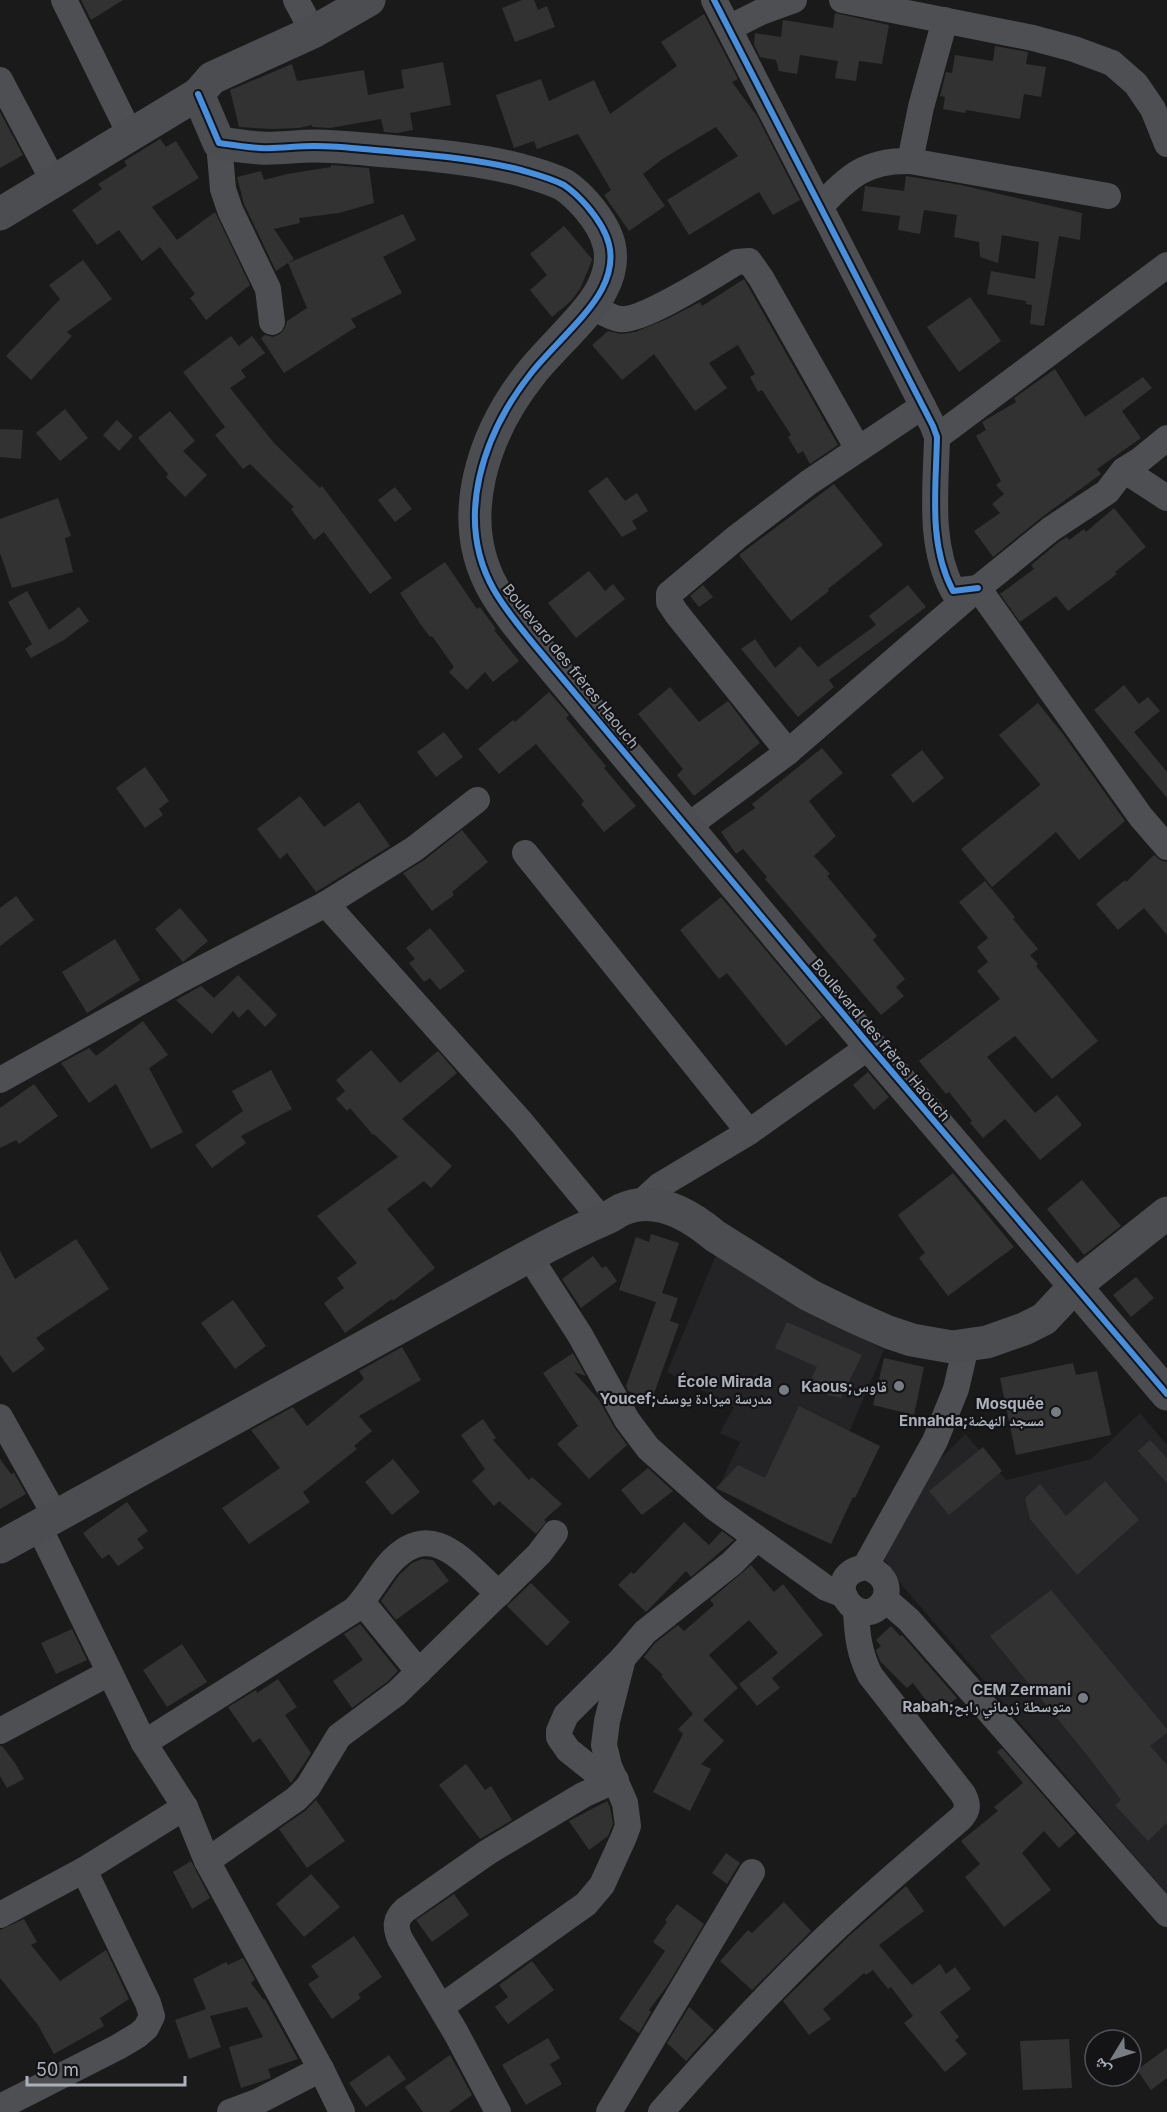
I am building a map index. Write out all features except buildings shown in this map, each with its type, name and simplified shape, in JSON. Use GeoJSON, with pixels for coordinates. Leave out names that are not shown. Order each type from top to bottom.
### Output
{"type":"FeatureCollection","features":[{"type":"Feature","properties":{"kind":"street"},"geometry":{"type":"LineString","coordinates":[[64,0],[131,136]]}},
{"type":"Feature","properties":{"kind":"street"},"geometry":{"type":"LineString","coordinates":[[296,0],[314,32]]}},
{"type":"Feature","properties":{"kind":"street"},"geometry":{"type":"LineString","coordinates":[[0,214],[198,94],[212,78],[314,32],[369,0]]}},
{"type":"Feature","properties":{"kind":"street"},"geometry":{"type":"LineString","coordinates":[[714,0],[937,437],[935,537],[941,563],[953,591],[978,588]]}},
{"type":"Feature","properties":{"kind":"street"},"geometry":{"type":"LineString","coordinates":[[729,28],[761,12],[794,0]]}},
{"type":"Feature","properties":{"kind":"street"},"geometry":{"type":"LineString","coordinates":[[842,0],[1033,38],[1074,49],[1112,63],[1136,84],[1153,109],[1166,140]]}},
{"type":"Feature","properties":{"kind":"street"},"geometry":{"type":"LineString","coordinates":[[910,161],[921,107],[945,21]]}},
{"type":"Feature","properties":{"kind":"street"},"geometry":{"type":"LineString","coordinates":[[0,80],[54,183]]}},
{"type":"Feature","properties":{"kind":"street"},"geometry":{"type":"LineString","coordinates":[[198,94],[219,143],[223,189],[230,210],[268,289],[272,322]]}},
{"type":"Feature","properties":{"kind":"street","name":"Boulevard des frères Haouch"},"geometry":{"type":"LineString","coordinates":[[219,143],[260,148],[315,146],[405,153],[459,159],[519,170],[553,180],[573,192],[605,229],[610,242],[610,267],[602,290],[515,395],[489,447],[476,490],[474,516],[476,539],[489,579],[505,608],[870,1046],[1167,1394]]}},
{"type":"Feature","properties":{"kind":"street"},"geometry":{"type":"LineString","coordinates":[[821,206],[842,183],[865,167],[890,160],[910,161],[1108,196]]}},
{"type":"Feature","properties":{"kind":"street"},"geometry":{"type":"LineString","coordinates":[[590,305],[619,320],[631,318],[661,305],[737,262],[749,261],[761,278],[858,449]]}},
{"type":"Feature","properties":{"kind":"street"},"geometry":{"type":"LineString","coordinates":[[937,437],[1167,265]]}},
{"type":"Feature","properties":{"kind":"street"},"geometry":{"type":"LineString","coordinates":[[788,752],[677,614],[669,602],[669,596],[672,590],[737,537],[858,449],[923,406]]}},
{"type":"Feature","properties":{"kind":"street"},"geometry":{"type":"LineString","coordinates":[[688,826],[788,752],[978,588],[1051,529],[1107,492],[1124,470],[1167,438]]}},
{"type":"Feature","properties":{"kind":"street"},"geometry":{"type":"LineString","coordinates":[[1124,470],[1167,498]]}},
{"type":"Feature","properties":{"kind":"street"},"geometry":{"type":"LineString","coordinates":[[978,588],[1141,817],[1167,847]]}},
{"type":"Feature","properties":{"kind":"street"},"geometry":{"type":"LineString","coordinates":[[0,1080],[180,980],[327,904],[414,849],[477,800]]}},
{"type":"Feature","properties":{"kind":"street"},"geometry":{"type":"LineString","coordinates":[[525,854],[748,1132]]}},
{"type":"Feature","properties":{"kind":"street"},"geometry":{"type":"LineString","coordinates":[[327,904],[607,1218],[621,1221],[644,1221],[694,1234],[715,1236]]}},
{"type":"Feature","properties":{"kind":"street"},"geometry":{"type":"LineString","coordinates":[[643,1204],[651,1192],[659,1186],[748,1132],[870,1046]]}},
{"type":"Feature","properties":{"kind":"street"},"geometry":{"type":"LineString","coordinates":[[0,1546],[529,1256],[621,1210],[643,1204],[673,1209],[701,1224],[715,1236],[809,1296],[888,1332],[912,1340],[952,1347],[966,1347],[1004,1336],[1044,1319],[1075,1286],[1167,1213]]}},
{"type":"Feature","properties":{"kind":"street"},"geometry":{"type":"LineString","coordinates":[[529,1256],[580,1335],[627,1419],[648,1448],[715,1508],[756,1539],[826,1588],[850,1602],[865,1612],[873,1610],[885,1599],[887,1590],[880,1574],[865,1567],[856,1569],[844,1581],[850,1602],[857,1641],[864,1665],[967,1802],[967,1809],[960,1819],[864,1902],[790,1973],[724,2040],[661,2112]]}},
{"type":"Feature","properties":{"kind":"street"},"geometry":{"type":"LineString","coordinates":[[865,1567],[935,1441],[956,1389],[966,1347]]}},
{"type":"Feature","properties":{"kind":"street"},"geometry":{"type":"LineString","coordinates":[[0,1417],[47,1521],[110,1673],[144,1743],[185,1808],[207,1861],[321,2069],[342,2112]]}},
{"type":"Feature","properties":{"kind":"street"},"geometry":{"type":"LineString","coordinates":[[207,1861],[296,1799],[308,1787],[339,1736],[397,1694],[539,1554],[555,1533]]}},
{"type":"Feature","properties":{"kind":"street"},"geometry":{"type":"LineString","coordinates":[[612,1781],[568,1750],[559,1737],[559,1731],[566,1715],[623,1658],[645,1632],[732,1563],[756,1539]]}},
{"type":"Feature","properties":{"kind":"street"},"geometry":{"type":"LineString","coordinates":[[144,1743],[354,1610],[388,1566],[418,1543],[439,1545],[451,1551],[499,1594]]}},
{"type":"Feature","properties":{"kind":"street"},"geometry":{"type":"LineString","coordinates":[[885,1599],[909,1620],[1167,1914]]}},
{"type":"Feature","properties":{"kind":"street"},"geometry":{"type":"LineString","coordinates":[[362,1602],[418,1672]]}},
{"type":"Feature","properties":{"kind":"street"},"geometry":{"type":"LineString","coordinates":[[441,2007],[595,1895],[607,1876],[628,1826],[625,1803],[612,1781],[605,1754],[605,1733],[623,1658]]}},
{"type":"Feature","properties":{"kind":"street"},"geometry":{"type":"LineString","coordinates":[[0,1731],[110,1673]]}},
{"type":"Feature","properties":{"kind":"street"},"geometry":{"type":"LineString","coordinates":[[498,2112],[441,2007],[400,1939],[396,1924],[400,1915],[488,1852],[583,1795],[612,1781]]}},
{"type":"Feature","properties":{"kind":"street"},"geometry":{"type":"LineString","coordinates":[[0,1915],[84,1870],[185,1808]]}},
{"type":"Feature","properties":{"kind":"street"},"geometry":{"type":"LineString","coordinates":[[0,2106],[118,2047],[146,2028],[152,2016],[148,2003],[84,1870]]}},
{"type":"Feature","properties":{"kind":"street"},"geometry":{"type":"LineString","coordinates":[[609,2112],[752,1872]]}},
{"type":"Feature","properties":{"kind":"street"},"geometry":{"type":"LineString","coordinates":[[230,2112],[257,2102],[321,2069]]}},
{"type":"Feature","properties":{"kind":"shaded area","name":"École Mirada Youcef;مدرسة ميرادة يوسف"},"geometry":{"type":"Polygon","coordinates":[[[716,1255],[884,1350],[810,1525],[721,1482],[740,1442],[720,1433],[734,1407],[667,1372],[716,1255]]]}},
{"type":"Feature","properties":{"kind":"shaded area","name":"CEM Zermani Rabah;متوسطة زرماني رابح"},"geometry":{"type":"Polygon","coordinates":[[[1140,1413],[1167,1445],[1167,1894],[901,1584],[880,1553],[916,1484],[965,1434],[1006,1480],[1091,1459],[1140,1413]]]}},
{"type":"Feature","properties":{"kind":"cycle path"},"geometry":{"type":"LineString","coordinates":[[714,0],[933,426],[937,437],[935,516],[945,573],[953,591],[978,588]]}},
{"type":"Feature","properties":{"kind":"cycle path"},"geometry":{"type":"LineString","coordinates":[[198,94],[219,143],[260,148],[341,147],[488,163],[543,176],[559,183],[576,195],[595,216],[606,235],[611,255],[610,266],[602,289],[588,310],[540,362],[515,396],[488,448],[480,476],[475,505],[476,534],[482,562],[494,590],[526,634],[870,1046],[1167,1394]]}},
{"type":"Feature","properties":{"kind":"place","name":"Kaous;قاوس"},"geometry":{"type":"Point","coordinates":[899,1386]}},
{"type":"Feature","properties":{"kind":"place","name":"École Mirada Youcef;مدرسة ميرادة يوسف"},"geometry":{"type":"Point","coordinates":[784,1390]}},
{"type":"Feature","properties":{"kind":"place","name":"Mosquée Ennahda;مسجد النهضة"},"geometry":{"type":"Point","coordinates":[1056,1412]}},
{"type":"Feature","properties":{"kind":"place","name":"CEM Zermani Rabah;متوسطة زرماني رابح"},"geometry":{"type":"Point","coordinates":[1083,1698]}}]}
